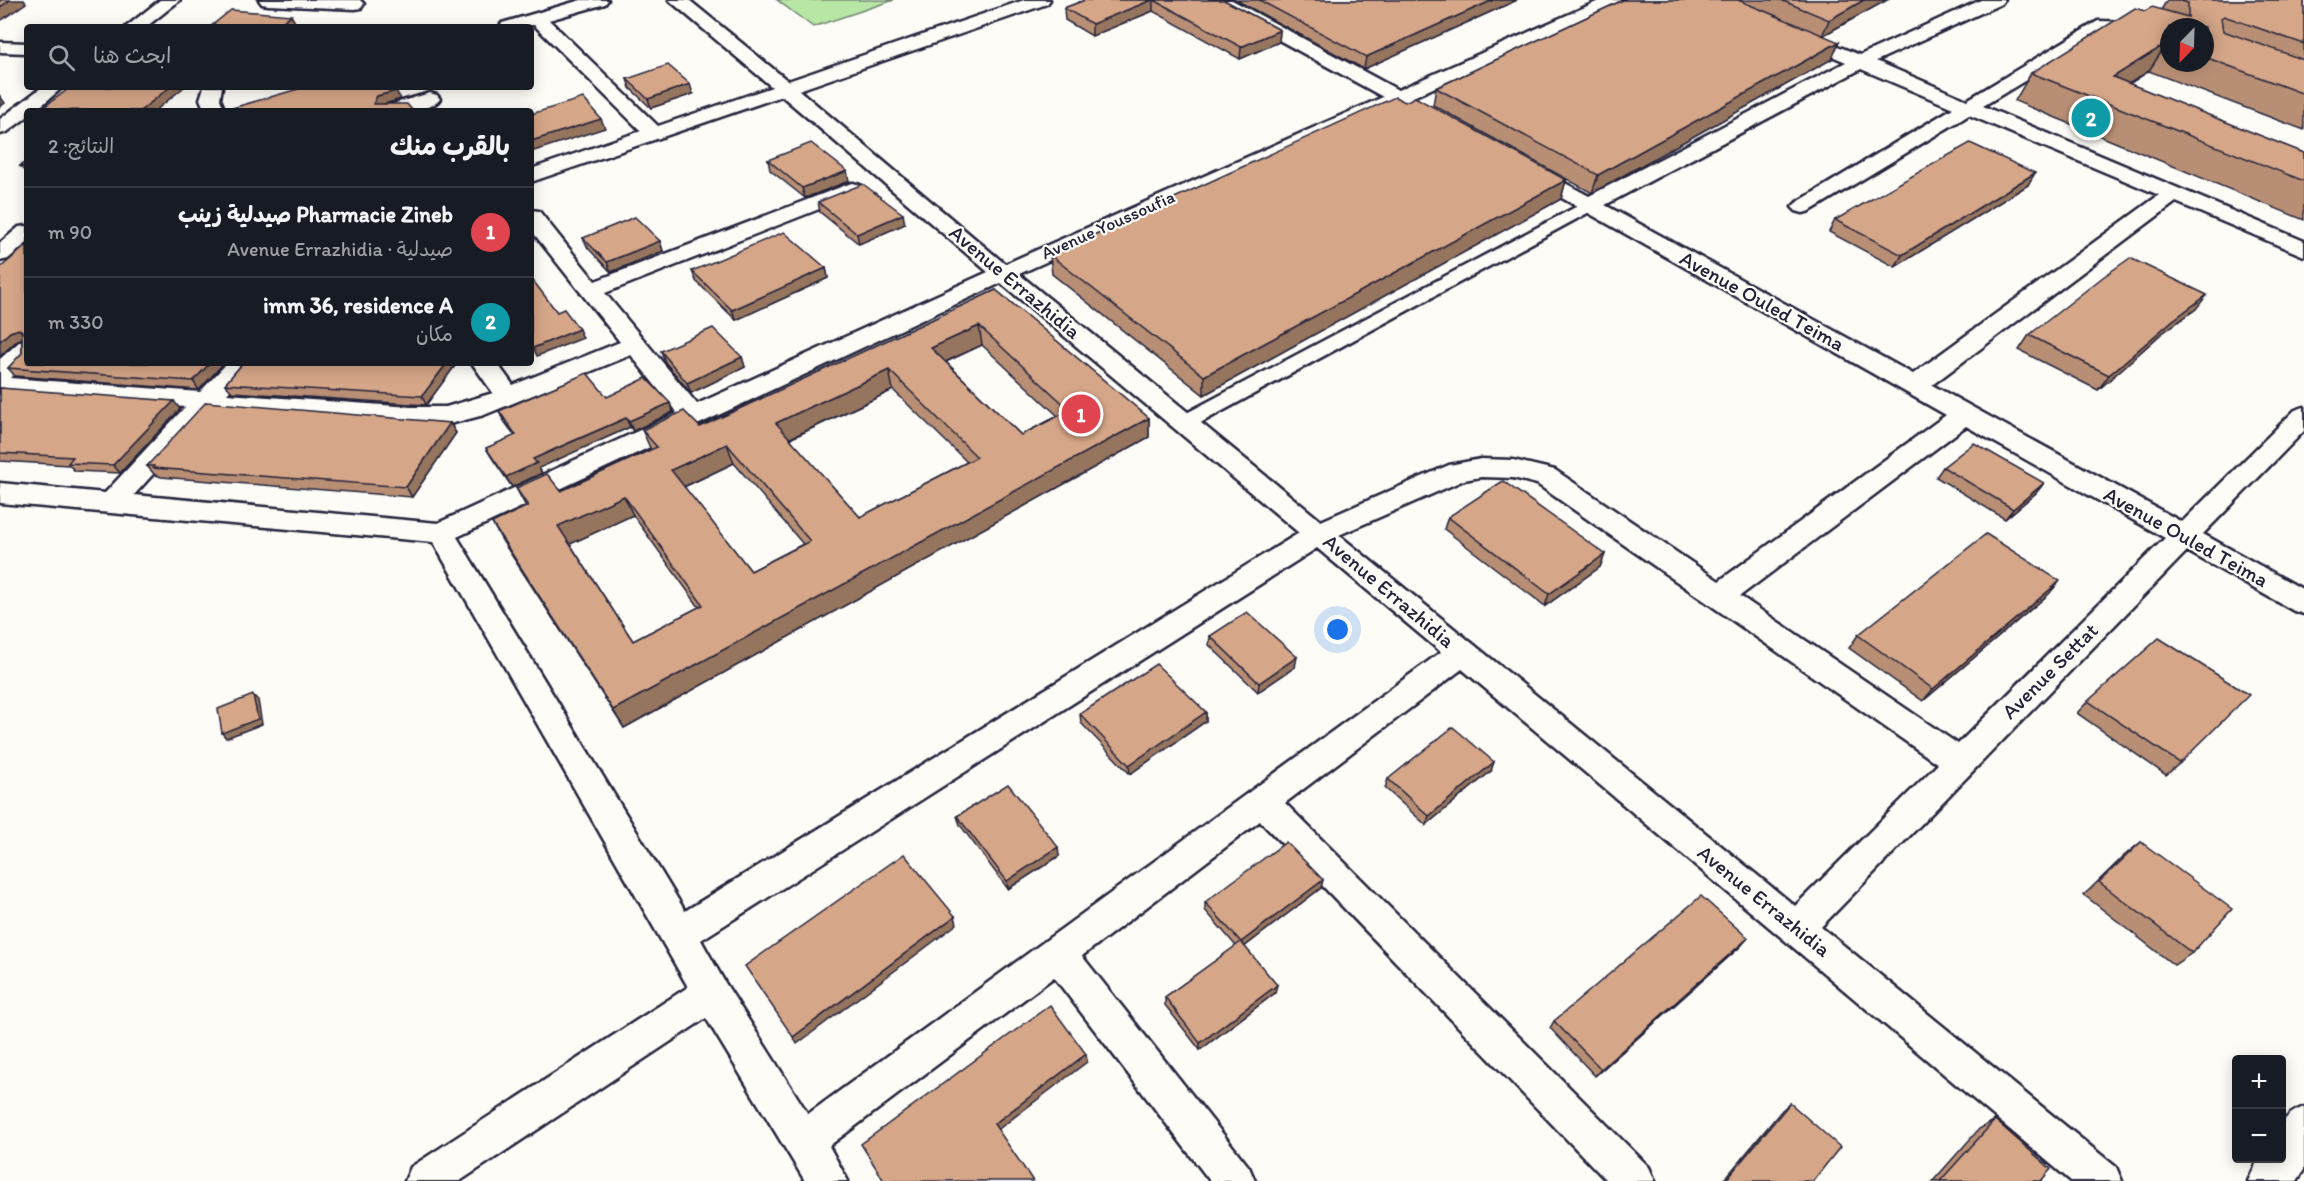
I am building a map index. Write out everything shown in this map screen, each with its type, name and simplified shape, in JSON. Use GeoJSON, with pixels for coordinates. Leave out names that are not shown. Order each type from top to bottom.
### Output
{"type":"FeatureCollection","features":[{"type":"Feature","properties":{"kind":"street"},"geometry":{"type":"LineString","coordinates":[[139,24],[171,0]]}},
{"type":"Feature","properties":{"kind":"street"},"geometry":{"type":"LineString","coordinates":[[268,0],[358,8]]}},
{"type":"Feature","properties":{"kind":"street"},"geometry":{"type":"LineString","coordinates":[[518,24],[599,0]]}},
{"type":"Feature","properties":{"kind":"street","name":"Avenue Errazhidia"},"geometry":{"type":"LineString","coordinates":[[678,0],[1003,273],[1320,532],[1462,653],[1797,927],[2102,1181]]}},
{"type":"Feature","properties":{"kind":"street"},"geometry":{"type":"LineString","coordinates":[[534,175],[1041,0]]}},
{"type":"Feature","properties":{"kind":"street"},"geometry":{"type":"LineString","coordinates":[[1219,0],[1426,113]]}},
{"type":"Feature","properties":{"kind":"street","name":"Avenue Youssoufia"},"geometry":{"type":"LineString","coordinates":[[441,533],[1003,273],[1615,0]]}},
{"type":"Feature","properties":{"kind":"street"},"geometry":{"type":"LineString","coordinates":[[1186,422],[1860,62],[1995,0]]}},
{"type":"Feature","properties":{"kind":"street"},"geometry":{"type":"LineString","coordinates":[[537,18],[654,133]]}},
{"type":"Feature","properties":{"kind":"street"},"geometry":{"type":"LineString","coordinates":[[1803,207],[2104,25],[2135,27],[2160,35]]}},
{"type":"Feature","properties":{"kind":"street"},"geometry":{"type":"LineString","coordinates":[[1787,31],[2304,249]]}},
{"type":"Feature","properties":{"kind":"street"},"geometry":{"type":"LineString","coordinates":[[0,47],[24,48]]}},
{"type":"Feature","properties":{"kind":"street"},"geometry":{"type":"LineString","coordinates":[[26,108],[50,90]]}},
{"type":"Feature","properties":{"kind":"street"},"geometry":{"type":"LineString","coordinates":[[212,90],[210,99],[214,108]]}},
{"type":"Feature","properties":{"kind":"street"},"geometry":{"type":"LineString","coordinates":[[400,108],[431,99]]}},
{"type":"Feature","properties":{"kind":"street"},"geometry":{"type":"LineString","coordinates":[[0,128],[24,110]]}},
{"type":"Feature","properties":{"kind":"street","name":"Avenue Ouled Teima"},"geometry":{"type":"LineString","coordinates":[[1508,159],[2304,603]]}},
{"type":"Feature","properties":{"kind":"street"},"geometry":{"type":"LineString","coordinates":[[592,290],[887,176]]}},
{"type":"Feature","properties":{"kind":"street"},"geometry":{"type":"LineString","coordinates":[[1915,385],[2174,194]]}},
{"type":"Feature","properties":{"kind":"street"},"geometry":{"type":"LineString","coordinates":[[534,220],[693,416]]}},
{"type":"Feature","properties":{"kind":"street"},"geometry":{"type":"LineString","coordinates":[[0,254],[24,234]]}},
{"type":"Feature","properties":{"kind":"street"},"geometry":{"type":"LineString","coordinates":[[0,385],[429,417],[461,413],[637,344]]}},
{"type":"Feature","properties":{"kind":"street"},"geometry":{"type":"LineString","coordinates":[[0,373],[24,350]]}},
{"type":"Feature","properties":{"kind":"street"},"geometry":{"type":"LineString","coordinates":[[111,503],[238,366]]}},
{"type":"Feature","properties":{"kind":"street"},"geometry":{"type":"LineString","coordinates":[[486,366],[508,396]]}},
{"type":"Feature","properties":{"kind":"street"},"geometry":{"type":"LineString","coordinates":[[1719,596],[1965,414]]}},
{"type":"Feature","properties":{"kind":"street","name":"Avenue Settat"},"geometry":{"type":"LineString","coordinates":[[1797,927],[2304,416]]}},
{"type":"Feature","properties":{"kind":"street"},"geometry":{"type":"LineString","coordinates":[[679,934],[1320,532],[1458,472],[1488,467],[1518,469],[1545,477],[1960,762]]}},
{"type":"Feature","properties":{"kind":"street"},"geometry":{"type":"LineString","coordinates":[[0,493],[441,533],[679,934],[711,993],[828,1181]]}},
{"type":"Feature","properties":{"kind":"street"},"geometry":{"type":"LineString","coordinates":[[804,1141],[1462,653]]}},
{"type":"Feature","properties":{"kind":"street"},"geometry":{"type":"LineString","coordinates":[[1262,801],[1635,1181]]}},
{"type":"Feature","properties":{"kind":"street"},"geometry":{"type":"LineString","coordinates":[[1058,953],[1235,1181]]}},
{"type":"Feature","properties":{"kind":"street"},"geometry":{"type":"LineString","coordinates":[[425,1181],[711,993]]}},
{"type":"Feature","properties":{"kind":"street"},"geometry":{"type":"LineString","coordinates":[[2271,1181],[2304,1129]]}},
{"type":"Feature","properties":{"kind":"green space"},"geometry":{"type":"Polygon","coordinates":[[[777,0],[894,0],[813,27],[777,0]]]}},
{"type":"Feature","properties":{"kind":"building"},"geometry":{"type":"Polygon","coordinates":[[[0,0],[10,0],[0,7],[0,0]]]}},
{"type":"Feature","properties":{"kind":"building"},"geometry":{"type":"Polygon","coordinates":[[[1085,0],[1152,0],[1092,24],[1064,8],[1085,0]]]}},
{"type":"Feature","properties":{"kind":"building"},"geometry":{"type":"Polygon","coordinates":[[[1154,0],[1224,0],[1280,30],[1241,47],[1154,0]]]}},
{"type":"Feature","properties":{"kind":"building"},"geometry":{"type":"Polygon","coordinates":[[[1259,0],[1493,0],[1366,57],[1259,0]]]}},
{"type":"Feature","properties":{"kind":"building"},"geometry":{"type":"Polygon","coordinates":[[[1623,0],[1738,0],[1839,42],[1598,175],[1436,88],[1623,0]]]}},
{"type":"Feature","properties":{"kind":"building"},"geometry":{"type":"Polygon","coordinates":[[[1781,0],[1864,0],[1829,20],[1781,0]]]}},
{"type":"Feature","properties":{"kind":"building"},"geometry":{"type":"Polygon","coordinates":[[[2178,0],[2304,0],[2304,44],[2224,16],[2221,18],[2223,31],[2304,60],[2304,94],[2214,60],[2214,18],[2160,18],[2160,47],[2113,77],[2304,153],[2304,181],[2031,73],[2135,8],[2145,11],[2152,7],[2188,17],[2188,3],[2178,0]]]}},
{"type":"Feature","properties":{"kind":"building"},"geometry":{"type":"Polygon","coordinates":[[[231,10],[291,15],[279,24],[214,24],[231,10]]]}},
{"type":"Feature","properties":{"kind":"building"},"geometry":{"type":"Polygon","coordinates":[[[668,65],[690,84],[648,99],[627,79],[668,65]]]}},
{"type":"Feature","properties":{"kind":"building"},"geometry":{"type":"Polygon","coordinates":[[[67,90],[166,90],[144,108],[43,108],[67,90]]]}},
{"type":"Feature","properties":{"kind":"building"},"geometry":{"type":"Polygon","coordinates":[[[295,90],[396,90],[377,96],[373,104],[407,104],[410,108],[232,108],[295,90]]]}},
{"type":"Feature","properties":{"kind":"building"},"geometry":{"type":"Polygon","coordinates":[[[1395,97],[1405,102],[1415,97],[1566,180],[1204,376],[1050,255],[1395,97]]]}},
{"type":"Feature","properties":{"kind":"building"},"geometry":{"type":"Polygon","coordinates":[[[583,98],[601,119],[534,140],[534,113],[583,98]]]}},
{"type":"Feature","properties":{"kind":"building"},"geometry":{"type":"Polygon","coordinates":[[[811,143],[847,171],[802,188],[768,160],[811,143]]]}},
{"type":"Feature","properties":{"kind":"building"},"geometry":{"type":"Polygon","coordinates":[[[1970,143],[2035,173],[1902,255],[1835,220],[1970,143]]]}},
{"type":"Feature","properties":{"kind":"building"},"geometry":{"type":"Polygon","coordinates":[[[863,184],[903,214],[857,234],[818,202],[863,184]]]}},
{"type":"Feature","properties":{"kind":"building"},"geometry":{"type":"Polygon","coordinates":[[[635,217],[660,241],[607,262],[583,238],[635,217]]]}},
{"type":"Feature","properties":{"kind":"building"},"geometry":{"type":"Polygon","coordinates":[[[784,232],[826,268],[732,310],[692,271],[784,232]]]}},
{"type":"Feature","properties":{"kind":"building"},"geometry":{"type":"Polygon","coordinates":[[[24,248],[24,366],[207,366],[193,381],[8,368],[22,353],[22,331],[19,329],[10,332],[0,341],[0,268],[24,248]]]}},
{"type":"Feature","properties":{"kind":"building"},"geometry":{"type":"Polygon","coordinates":[[[2130,258],[2207,295],[2173,320],[2109,375],[2029,335],[2103,277],[2130,258]]]}},
{"type":"Feature","properties":{"kind":"building"},"geometry":{"type":"Polygon","coordinates":[[[534,282],[557,312],[564,309],[579,329],[534,348],[534,282]]]}},
{"type":"Feature","properties":{"kind":"building"},"geometry":{"type":"Polygon","coordinates":[[[996,290],[1149,418],[613,710],[492,523],[528,506],[516,488],[547,474],[561,491],[657,447],[642,430],[684,411],[700,427],[996,290]],[[979,326],[931,348],[1021,435],[1070,410],[979,326]],[[889,370],[776,423],[860,517],[977,457],[889,370]],[[727,444],[671,470],[751,571],[810,541],[727,444]],[[624,496],[558,526],[633,641],[703,605],[624,496]]]}},
{"type":"Feature","properties":{"kind":"building"},"geometry":{"type":"Polygon","coordinates":[[[713,328],[742,357],[687,383],[661,351],[713,328]]]}},
{"type":"Feature","properties":{"kind":"building"},"geometry":{"type":"Polygon","coordinates":[[[240,366],[445,366],[422,396],[225,384],[240,366]]]}},
{"type":"Feature","properties":{"kind":"building"},"geometry":{"type":"Polygon","coordinates":[[[587,373],[607,397],[646,378],[670,403],[629,421],[626,418],[564,445],[533,459],[537,463],[506,477],[486,448],[516,435],[499,411],[587,373]]]}},
{"type":"Feature","properties":{"kind":"building"},"geometry":{"type":"Polygon","coordinates":[[[0,388],[174,401],[113,465],[68,463],[73,457],[0,453],[0,388]]]}},
{"type":"Feature","properties":{"kind":"building"},"geometry":{"type":"Polygon","coordinates":[[[206,402],[450,423],[406,487],[147,466],[206,402]]]}},
{"type":"Feature","properties":{"kind":"building"},"geometry":{"type":"Polygon","coordinates":[[[1974,443],[2044,483],[2013,509],[1943,467],[1974,443]]]}},
{"type":"Feature","properties":{"kind":"building"},"geometry":{"type":"Polygon","coordinates":[[[1503,481],[1605,554],[1549,594],[1448,517],[1503,481]]]}},
{"type":"Feature","properties":{"kind":"building"},"geometry":{"type":"Polygon","coordinates":[[[1986,534],[2060,581],[1933,689],[1858,635],[1986,534]]]}},
{"type":"Feature","properties":{"kind":"building"},"geometry":{"type":"Polygon","coordinates":[[[1247,612],[1297,657],[1259,683],[1210,636],[1247,612]]]}},
{"type":"Feature","properties":{"kind":"building"},"geometry":{"type":"Polygon","coordinates":[[[2159,638],[2249,695],[2180,763],[2088,701],[2159,638]]]}},
{"type":"Feature","properties":{"kind":"building"},"geometry":{"type":"Polygon","coordinates":[[[1156,664],[1206,712],[1129,765],[1080,714],[1156,664]]]}},
{"type":"Feature","properties":{"kind":"building"},"geometry":{"type":"Polygon","coordinates":[[[253,695],[258,719],[222,733],[218,709],[253,695]]]}},
{"type":"Feature","properties":{"kind":"building"},"geometry":{"type":"Polygon","coordinates":[[[1453,727],[1494,762],[1429,816],[1388,779],[1453,727]]]}},
{"type":"Feature","properties":{"kind":"building"},"geometry":{"type":"Polygon","coordinates":[[[1008,784],[1058,847],[1007,881],[957,816],[1008,784]]]}},
{"type":"Feature","properties":{"kind":"building"},"geometry":{"type":"Polygon","coordinates":[[[1286,842],[1323,880],[1241,942],[1205,902],[1286,842]]]}},
{"type":"Feature","properties":{"kind":"building"},"geometry":{"type":"Polygon","coordinates":[[[2141,842],[2232,909],[2192,953],[2099,882],[2141,842]]]}},
{"type":"Feature","properties":{"kind":"building"},"geometry":{"type":"Polygon","coordinates":[[[904,854],[955,916],[793,1037],[745,966],[904,854]]]}},
{"type":"Feature","properties":{"kind":"building"},"geometry":{"type":"Polygon","coordinates":[[[1701,896],[1748,938],[1601,1069],[1554,1021],[1701,896]]]}},
{"type":"Feature","properties":{"kind":"building"},"geometry":{"type":"Polygon","coordinates":[[[1241,942],[1277,985],[1200,1043],[1165,997],[1241,942]]]}},
{"type":"Feature","properties":{"kind":"building"},"geometry":{"type":"Polygon","coordinates":[[[1050,1005],[1086,1054],[994,1124],[1033,1181],[884,1181],[861,1144],[1050,1005]]]}},
{"type":"Feature","properties":{"kind":"building"},"geometry":{"type":"Polygon","coordinates":[[[1790,1103],[1840,1147],[1813,1181],[1725,1181],[1790,1103]]]}},
{"type":"Feature","properties":{"kind":"building"},"geometry":{"type":"Polygon","coordinates":[[[1995,1120],[2051,1169],[2041,1181],[1940,1181],[1995,1120]]]}},
{"type":"Feature","properties":{"kind":"place","name":"imm 36, residence A"},"geometry":{"type":"Point","coordinates":[2091,118]}},
{"type":"Feature","properties":{"kind":"place","name":"Pharmacie Zineb صيدلية زينب"},"geometry":{"type":"Point","coordinates":[1081,414]}}]}
